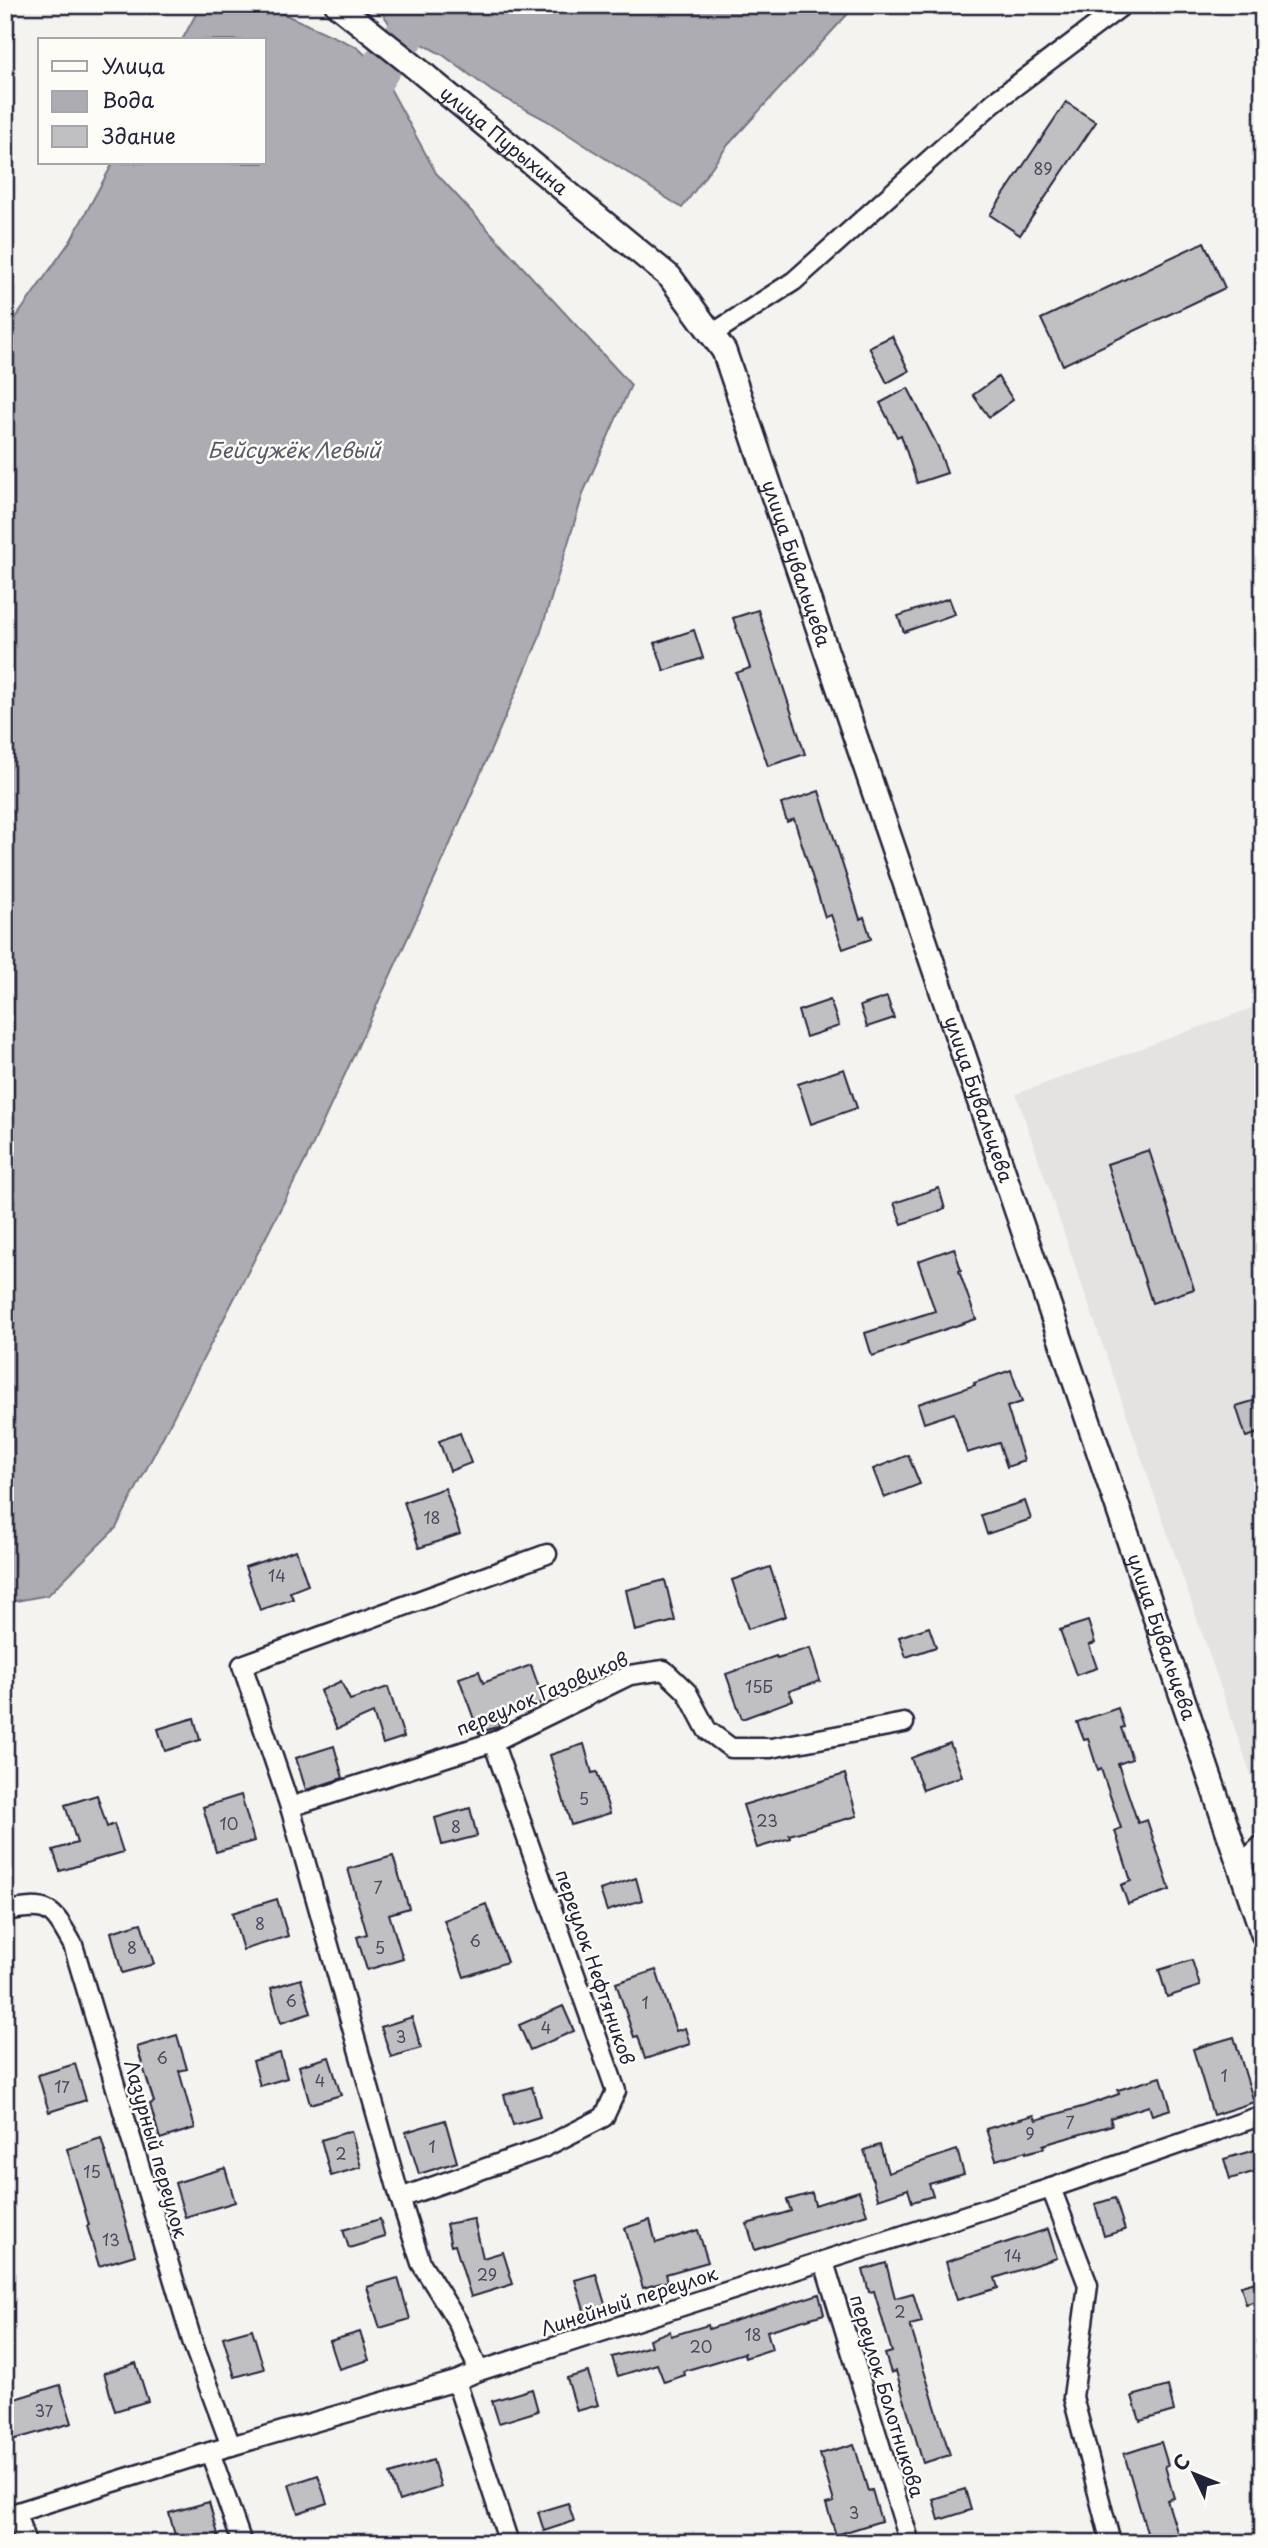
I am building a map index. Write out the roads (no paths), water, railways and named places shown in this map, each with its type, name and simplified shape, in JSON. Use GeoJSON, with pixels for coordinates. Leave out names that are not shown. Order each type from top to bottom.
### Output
{"type":"FeatureCollection","features":[{"type":"Feature","properties":{"kind":"street","name":"улица Пурыхина"},"geometry":{"type":"LineString","coordinates":[[337,5],[670,277]]}},
{"type":"Feature","properties":{"kind":"street"},"geometry":{"type":"LineString","coordinates":[[712,334],[794,281],[995,102],[1123,5]]}},
{"type":"Feature","properties":{"kind":"street","name":"улица Бувальцева"},"geometry":{"type":"LineString","coordinates":[[670,277],[724,351],[1263,1934]]}},
{"type":"Feature","properties":{"kind":"street"},"geometry":{"type":"LineString","coordinates":[[480,2371],[457,2321],[421,2263],[400,2198],[290,1807],[242,1665],[547,1554]]}},
{"type":"Feature","properties":{"kind":"street","name":"переулок Газовиков"},"geometry":{"type":"LineString","coordinates":[[290,1807],[493,1742],[630,1675],[664,1670],[687,1692],[707,1730],[731,1748],[771,1748],[904,1723]]}},
{"type":"Feature","properties":{"kind":"street","name":"переулок Нефтяников"},"geometry":{"type":"LineString","coordinates":[[400,2198],[542,2148],[604,2118],[616,2091],[493,1742]]}},
{"type":"Feature","properties":{"kind":"street"},"geometry":{"type":"LineString","coordinates":[[1240,1865],[1263,1844]]}},
{"type":"Feature","properties":{"kind":"street","name":"Лазурный переулок"},"geometry":{"type":"LineString","coordinates":[[5,1911],[38,1906],[57,1915],[73,1945],[193,2344],[231,2446]]}},
{"type":"Feature","properties":{"kind":"street","name":"Линейный переулок"},"geometry":{"type":"LineString","coordinates":[[11,2515],[210,2452],[456,2381],[480,2371],[1051,2188],[1263,2115]]}},
{"type":"Feature","properties":{"kind":"street"},"geometry":{"type":"LineString","coordinates":[[1051,2188],[1088,2285],[1073,2397],[1111,2543]]}},
{"type":"Feature","properties":{"kind":"street","name":"переулок Болотникова"},"geometry":{"type":"LineString","coordinates":[[824,2262],[910,2543]]}},
{"type":"Feature","properties":{"kind":"street"},"geometry":{"type":"LineString","coordinates":[[456,2381],[509,2543]]}},
{"type":"Feature","properties":{"kind":"street"},"geometry":{"type":"LineString","coordinates":[[210,2452],[242,2543]]}},
{"type":"Feature","properties":{"kind":"street"},"geometry":{"type":"LineString","coordinates":[[11,2515],[26,2543]]}},
{"type":"Feature","properties":{"kind":"water","name":"Бейсужёк Левый"},"geometry":{"type":"Polygon","coordinates":[[[201,5],[264,5],[357,47],[379,68],[436,173],[631,385],[584,491],[538,641],[437,874],[306,1159],[116,1528],[48,1595],[5,1603],[5,333],[71,240],[112,164],[266,164],[266,38],[183,38],[201,5]]]}},
{"type":"Feature","properties":{"kind":"water"},"geometry":{"type":"Polygon","coordinates":[[[377,5],[856,5],[728,145],[682,208],[546,120],[493,92],[443,55],[406,35],[389,23],[377,5]]]}},
{"type":"Feature","properties":{"kind":"waterway","name":"Бейсужёк Левый"},"geometry":{"type":"LineString","coordinates":[[353,116],[380,69],[404,36],[431,12],[446,5]]}}]}
